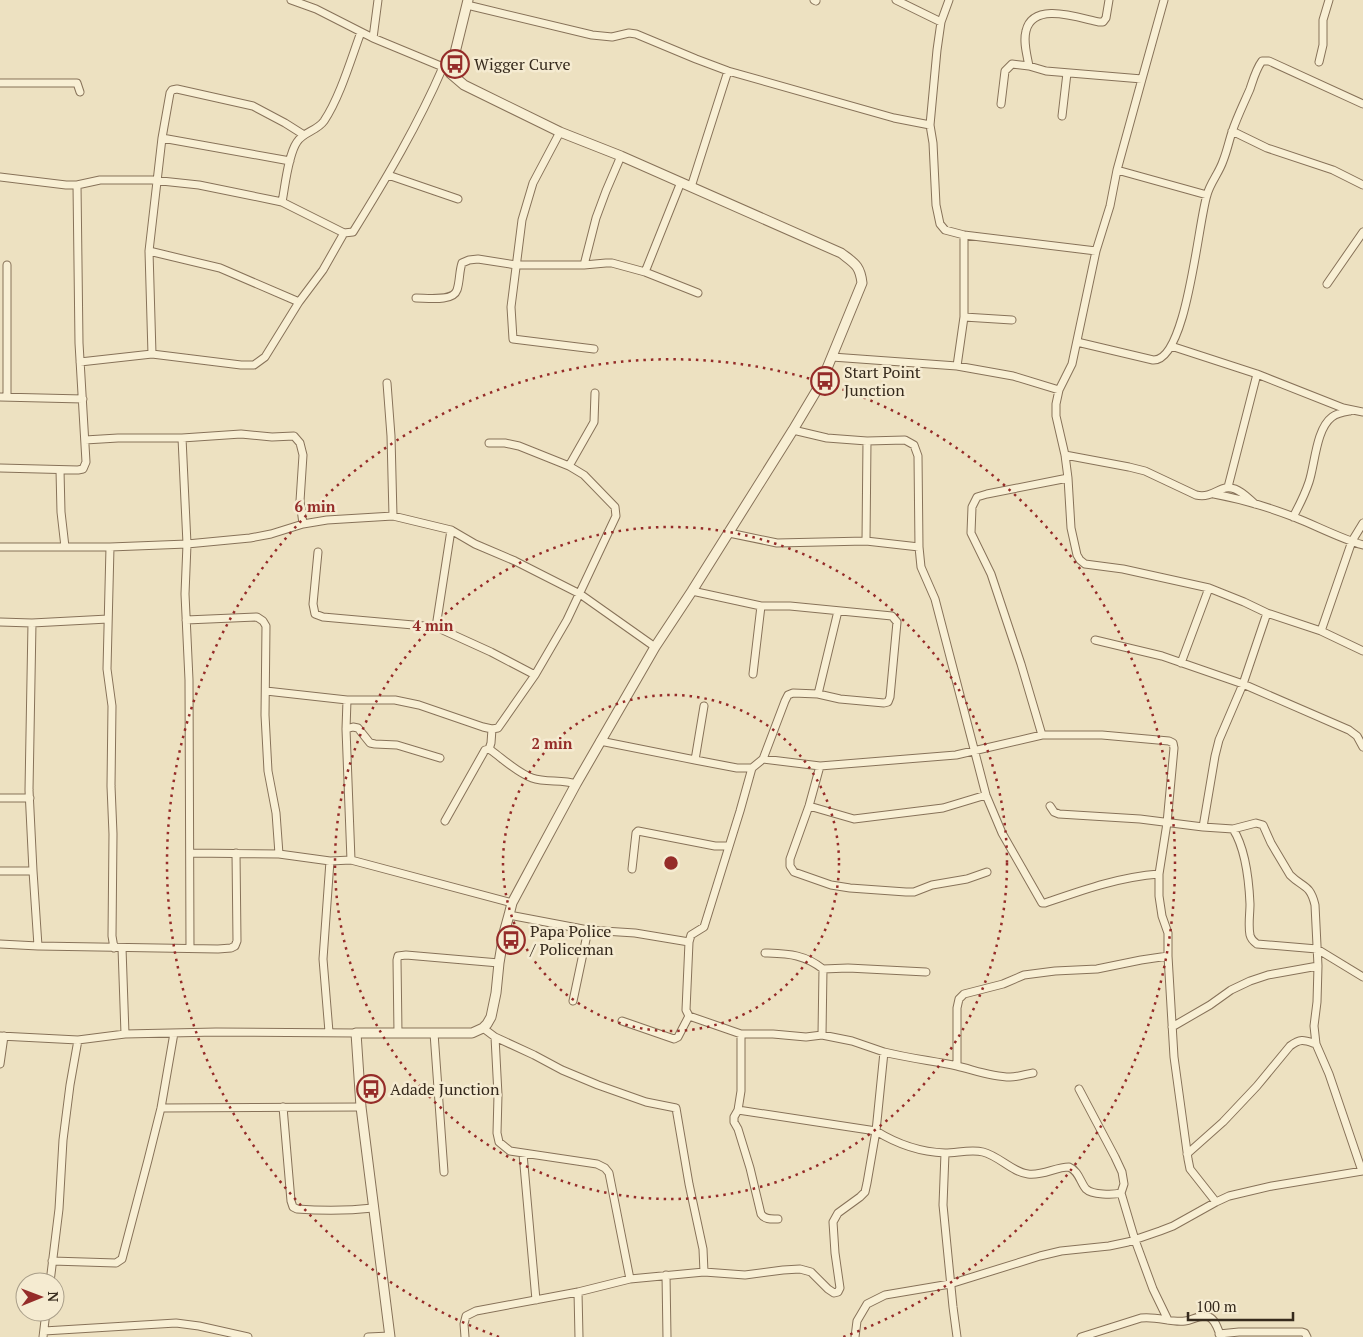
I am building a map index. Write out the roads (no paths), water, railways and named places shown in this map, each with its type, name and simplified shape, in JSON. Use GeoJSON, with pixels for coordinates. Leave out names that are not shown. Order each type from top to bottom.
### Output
{"type":"FeatureCollection","features":[{"type":"Feature","properties":{"kind":"street"},"geometry":{"type":"LineString","coordinates":[[0,1064],[2,1036],[78,1040],[125,1034],[174,1033],[472,1033],[483,1028],[491,1018],[499,963],[512,903],[600,741],[655,647],[729,533],[821,383],[862,283],[861,272],[856,264],[841,253],[621,156],[560,132],[464,85],[447,70],[373,38],[316,9],[291,0]]}},
{"type":"Feature","properties":{"kind":"street"},"geometry":{"type":"LineString","coordinates":[[373,38],[378,0]]}},
{"type":"Feature","properties":{"kind":"street"},"geometry":{"type":"LineString","coordinates":[[896,0],[940,22]]}},
{"type":"Feature","properties":{"kind":"street"},"geometry":{"type":"LineString","coordinates":[[949,0],[940,22],[930,125],[936,205],[940,224],[945,230],[964,235],[1096,251]]}},
{"type":"Feature","properties":{"kind":"street"},"geometry":{"type":"LineString","coordinates":[[1029,66],[1026,49],[1026,31],[1032,19],[1043,14],[1056,13],[1103,22],[1106,18],[1109,0]]}},
{"type":"Feature","properties":{"kind":"street"},"geometry":{"type":"LineString","coordinates":[[1164,0],[1117,170],[1110,206],[1096,251],[1069,372],[1059,390],[1056,404],[1056,416],[1068,478],[1071,528],[1077,555],[1085,564],[1209,588],[1267,613],[1321,631],[1363,651]]}},
{"type":"Feature","properties":{"kind":"street"},"geometry":{"type":"LineString","coordinates":[[1319,62],[1323,45],[1323,20],[1329,0]]}},
{"type":"Feature","properties":{"kind":"street"},"geometry":{"type":"LineString","coordinates":[[0,177],[77,185],[100,180],[158,180],[199,185],[282,202],[344,233],[353,232],[388,175],[447,70],[467,2],[592,35],[612,37],[629,33],[636,34],[728,71],[894,118],[930,125]]}},
{"type":"Feature","properties":{"kind":"street"},"geometry":{"type":"LineString","coordinates":[[282,202],[290,161],[297,142],[322,123],[331,108],[361,32]]}},
{"type":"Feature","properties":{"kind":"street"},"geometry":{"type":"LineString","coordinates":[[1077,342],[1157,360],[1161,359],[1172,346],[1186,301],[1207,195],[1223,161],[1232,131],[1260,63],[1269,61],[1363,104]]}},
{"type":"Feature","properties":{"kind":"street"},"geometry":{"type":"LineString","coordinates":[[1001,104],[1004,75],[1007,68],[1012,64],[1046,71],[1142,79]]}},
{"type":"Feature","properties":{"kind":"street"},"geometry":{"type":"LineString","coordinates":[[691,187],[728,71]]}},
{"type":"Feature","properties":{"kind":"street"},"geometry":{"type":"LineString","coordinates":[[1062,116],[1067,73]]}},
{"type":"Feature","properties":{"kind":"street"},"geometry":{"type":"LineString","coordinates":[[0,84],[77,83],[80,92]]}},
{"type":"Feature","properties":{"kind":"street"},"geometry":{"type":"LineString","coordinates":[[152,354],[149,252],[162,138],[172,90],[177,89],[253,106],[304,135]]}},
{"type":"Feature","properties":{"kind":"street"},"geometry":{"type":"LineString","coordinates":[[1232,131],[1267,148],[1333,170],[1363,185]]}},
{"type":"Feature","properties":{"kind":"street"},"geometry":{"type":"LineString","coordinates":[[560,132],[533,183],[522,220],[511,307],[513,340],[594,349]]}},
{"type":"Feature","properties":{"kind":"street"},"geometry":{"type":"LineString","coordinates":[[162,138],[290,161]]}},
{"type":"Feature","properties":{"kind":"street"},"geometry":{"type":"LineString","coordinates":[[584,265],[596,218],[621,156]]}},
{"type":"Feature","properties":{"kind":"street"},"geometry":{"type":"LineString","coordinates":[[1117,170],[1207,195]]}},
{"type":"Feature","properties":{"kind":"street"},"geometry":{"type":"LineString","coordinates":[[388,175],[458,199]]}},
{"type":"Feature","properties":{"kind":"street"},"geometry":{"type":"LineString","coordinates":[[645,272],[681,182]]}},
{"type":"Feature","properties":{"kind":"street"},"geometry":{"type":"LineString","coordinates":[[0,468],[78,470],[83,468],[86,462],[79,343],[77,185]]}},
{"type":"Feature","properties":{"kind":"street"},"geometry":{"type":"LineString","coordinates":[[1327,284],[1363,232]]}},
{"type":"Feature","properties":{"kind":"street"},"geometry":{"type":"LineString","coordinates":[[80,362],[152,354],[254,365],[264,357],[299,302],[323,270],[344,233]]}},
{"type":"Feature","properties":{"kind":"street"},"geometry":{"type":"LineString","coordinates":[[957,366],[964,317],[964,235]]}},
{"type":"Feature","properties":{"kind":"street"},"geometry":{"type":"LineString","coordinates":[[149,252],[220,268],[299,302]]}},
{"type":"Feature","properties":{"kind":"street"},"geometry":{"type":"LineString","coordinates":[[416,298],[444,299],[453,296],[457,292],[462,263],[478,259],[516,265],[584,265],[606,262],[645,272],[698,293]]}},
{"type":"Feature","properties":{"kind":"street"},"geometry":{"type":"LineString","coordinates":[[7,265],[4,397],[83,399]]}},
{"type":"Feature","properties":{"kind":"street"},"geometry":{"type":"LineString","coordinates":[[964,317],[1012,320]]}},
{"type":"Feature","properties":{"kind":"street"},"geometry":{"type":"LineString","coordinates":[[1172,346],[1257,374],[1312,394],[1332,404],[1359,412]]}},
{"type":"Feature","properties":{"kind":"street"},"geometry":{"type":"LineString","coordinates":[[832,357],[957,366],[1013,376],[1059,390]]}},
{"type":"Feature","properties":{"kind":"street"},"geometry":{"type":"LineString","coordinates":[[1228,487],[1257,374]]}},
{"type":"Feature","properties":{"kind":"street"},"geometry":{"type":"LineString","coordinates":[[387,384],[391,436],[393,516]]}},
{"type":"Feature","properties":{"kind":"street"},"geometry":{"type":"LineString","coordinates":[[569,466],[594,422],[595,393]]}},
{"type":"Feature","properties":{"kind":"street"},"geometry":{"type":"LineString","coordinates":[[1293,517],[1310,480],[1323,428],[1332,416],[1339,413],[1359,412]]}},
{"type":"Feature","properties":{"kind":"street"},"geometry":{"type":"LineString","coordinates":[[793,430],[827,438],[867,441],[905,440],[914,445],[918,456],[918,547],[921,567],[934,599],[986,795],[1002,833],[1043,903],[1127,878],[1159,874]]}},
{"type":"Feature","properties":{"kind":"street"},"geometry":{"type":"LineString","coordinates":[[85,440],[182,438],[241,434],[272,437],[294,436],[300,443],[303,455],[300,501],[302,524]]}},
{"type":"Feature","properties":{"kind":"street"},"geometry":{"type":"LineString","coordinates":[[182,438],[187,544],[185,594],[189,680],[190,948]]}},
{"type":"Feature","properties":{"kind":"street"},"geometry":{"type":"LineString","coordinates":[[866,541],[867,441]]}},
{"type":"Feature","properties":{"kind":"street"},"geometry":{"type":"LineString","coordinates":[[266,691],[347,700],[395,700],[419,705],[492,729],[498,728],[534,675],[567,620],[616,516],[615,507],[584,476],[569,466],[519,446],[489,443]]}},
{"type":"Feature","properties":{"kind":"street"},"geometry":{"type":"LineString","coordinates":[[1065,455],[1145,471],[1196,495],[1207,496],[1214,494],[1222,488],[1234,488],[1255,504]]}},
{"type":"Feature","properties":{"kind":"street"},"geometry":{"type":"LineString","coordinates":[[60,470],[61,512],[65,547]]}},
{"type":"Feature","properties":{"kind":"street"},"geometry":{"type":"LineString","coordinates":[[1042,736],[1021,664],[991,574],[971,532],[972,506],[977,497],[987,494],[1068,478]]}},
{"type":"Feature","properties":{"kind":"street"},"geometry":{"type":"LineString","coordinates":[[1214,494],[1255,504],[1293,517],[1363,545]]}},
{"type":"Feature","properties":{"kind":"street"},"geometry":{"type":"LineString","coordinates":[[0,547],[110,547],[187,544],[250,538],[271,534],[302,524],[327,520],[393,516],[451,530],[474,544],[515,561],[580,594],[655,647]]}},
{"type":"Feature","properties":{"kind":"street"},"geometry":{"type":"LineString","coordinates":[[1321,631],[1352,542],[1363,523]]}},
{"type":"Feature","properties":{"kind":"street"},"geometry":{"type":"LineString","coordinates":[[436,626],[451,530]]}},
{"type":"Feature","properties":{"kind":"street"},"geometry":{"type":"LineString","coordinates":[[729,533],[777,543],[866,541],[918,547]]}},
{"type":"Feature","properties":{"kind":"street"},"geometry":{"type":"LineString","coordinates":[[110,547],[107,669],[112,706],[112,936],[118,948],[125,1034]]}},
{"type":"Feature","properties":{"kind":"street"},"geometry":{"type":"LineString","coordinates":[[318,552],[313,604],[315,614],[323,617],[436,626],[534,675]]}},
{"type":"Feature","properties":{"kind":"street"},"geometry":{"type":"LineString","coordinates":[[1181,662],[1209,588]]}},
{"type":"Feature","properties":{"kind":"street"},"geometry":{"type":"LineString","coordinates":[[692,591],[761,606],[790,606],[892,616],[897,622],[888,702],[840,699],[818,694],[793,693],[788,695],[763,759],[752,768],[704,927],[691,935],[689,942],[686,1010],[689,1016],[741,1034],[806,1037],[822,1035],[852,1041],[900,1056],[990,1074],[1010,1077],[1033,1073]]}},
{"type":"Feature","properties":{"kind":"street"},"geometry":{"type":"LineString","coordinates":[[753,674],[761,606]]}},
{"type":"Feature","properties":{"kind":"street"},"geometry":{"type":"LineString","coordinates":[[818,694],[838,611]]}},
{"type":"Feature","properties":{"kind":"street"},"geometry":{"type":"LineString","coordinates":[[1203,827],[1219,740],[1243,684],[1267,613]]}},
{"type":"Feature","properties":{"kind":"street"},"geometry":{"type":"LineString","coordinates":[[186,620],[257,617],[266,626],[265,715],[268,771],[276,813],[279,854]]}},
{"type":"Feature","properties":{"kind":"street"},"geometry":{"type":"LineString","coordinates":[[0,622],[32,623],[108,618]]}},
{"type":"Feature","properties":{"kind":"street"},"geometry":{"type":"LineString","coordinates":[[32,623],[30,798],[38,946]]}},
{"type":"Feature","properties":{"kind":"street"},"geometry":{"type":"LineString","coordinates":[[1095,640],[1181,662],[1243,684],[1349,730],[1357,736],[1363,747]]}},
{"type":"Feature","properties":{"kind":"street"},"geometry":{"type":"LineString","coordinates":[[347,700],[346,729],[351,860]]}},
{"type":"Feature","properties":{"kind":"street"},"geometry":{"type":"LineString","coordinates":[[695,760],[704,706]]}},
{"type":"Feature","properties":{"kind":"street"},"geometry":{"type":"LineString","coordinates":[[346,729],[358,728],[370,743],[397,745],[440,758]]}},
{"type":"Feature","properties":{"kind":"street"},"geometry":{"type":"LineString","coordinates":[[445,821],[485,750],[488,749],[491,743],[492,729]]}},
{"type":"Feature","properties":{"kind":"street"},"geometry":{"type":"LineString","coordinates":[[763,759],[820,766],[956,755],[1042,736],[1102,735],[1169,741],[1173,743],[1167,822],[1159,874],[1160,906],[1168,933],[1174,1057],[1190,1169],[1216,1202]]}},
{"type":"Feature","properties":{"kind":"street"},"geometry":{"type":"LineString","coordinates":[[600,741],[737,768],[752,768]]}},
{"type":"Feature","properties":{"kind":"street"},"geometry":{"type":"LineString","coordinates":[[488,749],[522,773],[533,778],[549,781],[568,781],[576,784]]}},
{"type":"Feature","properties":{"kind":"street"},"geometry":{"type":"LineString","coordinates":[[820,766],[809,806],[790,859],[790,866],[794,872],[831,885],[894,892],[914,892],[932,885],[967,879],[987,872]]}},
{"type":"Feature","properties":{"kind":"street"},"geometry":{"type":"LineString","coordinates":[[809,806],[854,818],[942,808],[986,795]]}},
{"type":"Feature","properties":{"kind":"street"},"geometry":{"type":"LineString","coordinates":[[0,798],[30,798]]}},
{"type":"Feature","properties":{"kind":"street"},"geometry":{"type":"LineString","coordinates":[[855,1337],[857,1322],[867,1304],[885,1296],[950,1284],[1054,1252],[1109,1246],[1135,1240],[1173,1226],[1216,1202],[1243,1192],[1363,1171],[1329,1074],[1316,1044],[1314,1026],[1318,966],[1315,905],[1309,889],[1290,875],[1270,843],[1263,825],[1256,823],[1232,829],[1203,827],[1140,819],[1059,814],[1054,812],[1050,806]]}},
{"type":"Feature","properties":{"kind":"street"},"geometry":{"type":"LineString","coordinates":[[1232,829],[1242,849],[1247,875],[1250,902],[1250,936],[1253,941],[1257,944],[1317,949],[1363,978]]}},
{"type":"Feature","properties":{"kind":"street"},"geometry":{"type":"LineString","coordinates":[[632,869],[636,833],[638,831],[715,846],[729,846]]}},
{"type":"Feature","properties":{"kind":"street"},"geometry":{"type":"LineString","coordinates":[[190,853],[279,854],[330,860],[351,860],[512,903]]}},
{"type":"Feature","properties":{"kind":"street"},"geometry":{"type":"LineString","coordinates":[[0,944],[118,948],[231,948],[235,946],[237,940],[236,853]]}},
{"type":"Feature","properties":{"kind":"street"},"geometry":{"type":"LineString","coordinates":[[329,1032],[323,959],[330,860]]}},
{"type":"Feature","properties":{"kind":"street"},"geometry":{"type":"LineString","coordinates":[[0,871],[33,871]]}},
{"type":"Feature","properties":{"kind":"street"},"geometry":{"type":"LineString","coordinates":[[509,915],[588,930],[635,933],[689,942]]}},
{"type":"Feature","properties":{"kind":"street"},"geometry":{"type":"LineString","coordinates":[[573,1000],[588,930]]}},
{"type":"Feature","properties":{"kind":"street"},"geometry":{"type":"LineString","coordinates":[[765,953],[787,954],[811,960],[823,969],[848,968],[926,972]]}},
{"type":"Feature","properties":{"kind":"street"},"geometry":{"type":"LineString","coordinates":[[398,1033],[398,956],[406,955],[499,963]]}},
{"type":"Feature","properties":{"kind":"street"},"geometry":{"type":"LineString","coordinates":[[956,1066],[957,1008],[959,999],[964,994],[1003,984],[1024,975],[1097,969],[1168,956]]}},
{"type":"Feature","properties":{"kind":"street"},"geometry":{"type":"LineString","coordinates":[[1172,1027],[1210,1005],[1231,990],[1250,981],[1318,966]]}},
{"type":"Feature","properties":{"kind":"street"},"geometry":{"type":"LineString","coordinates":[[822,1035],[823,969]]}},
{"type":"Feature","properties":{"kind":"street"},"geometry":{"type":"LineString","coordinates":[[622,1021],[674,1039],[678,1037],[689,1016]]}},
{"type":"Feature","properties":{"kind":"street"},"geometry":{"type":"LineString","coordinates":[[483,1028],[494,1037],[598,1085],[646,1102],[676,1108],[689,1184],[703,1249],[704,1272]]}},
{"type":"Feature","properties":{"kind":"street"},"geometry":{"type":"LineString","coordinates":[[52,1261],[116,1263],[122,1259],[160,1108],[174,1033]]}},
{"type":"Feature","properties":{"kind":"street"},"geometry":{"type":"LineString","coordinates":[[356,1033],[361,1106],[390,1336],[368,1337]]}},
{"type":"Feature","properties":{"kind":"street"},"geometry":{"type":"LineString","coordinates":[[434,1033],[444,1172]]}},
{"type":"Feature","properties":{"kind":"street"},"geometry":{"type":"LineString","coordinates":[[741,1034],[741,1091],[734,1122],[747,1160],[761,1214],[766,1218],[778,1219]]}},
{"type":"Feature","properties":{"kind":"street"},"geometry":{"type":"LineString","coordinates":[[494,1037],[498,1095],[497,1133],[500,1142],[510,1151],[597,1164],[605,1168],[609,1173],[630,1279]]}},
{"type":"Feature","properties":{"kind":"street"},"geometry":{"type":"LineString","coordinates":[[51,1272],[59,1209],[63,1140],[78,1040]]}},
{"type":"Feature","properties":{"kind":"street"},"geometry":{"type":"LineString","coordinates":[[1187,1154],[1250,1094],[1290,1046],[1303,1040],[1316,1044]]}},
{"type":"Feature","properties":{"kind":"street"},"geometry":{"type":"LineString","coordinates":[[465,1337],[464,1324],[466,1316],[476,1311],[578,1292],[630,1279],[704,1272],[745,1275],[800,1269],[811,1272],[828,1289],[834,1293],[838,1292],[840,1288],[833,1222],[838,1213],[865,1192],[868,1183],[876,1131],[884,1052]]}},
{"type":"Feature","properties":{"kind":"street"},"geometry":{"type":"LineString","coordinates":[[1079,1089],[1122,1172],[1124,1184],[1121,1193],[1135,1240],[1153,1289],[1168,1320]]}},
{"type":"Feature","properties":{"kind":"street"},"geometry":{"type":"LineString","coordinates":[[160,1108],[361,1106]]}},
{"type":"Feature","properties":{"kind":"street"},"geometry":{"type":"LineString","coordinates":[[283,1107],[293,1207],[297,1210],[333,1211],[373,1208]]}},
{"type":"Feature","properties":{"kind":"street"},"geometry":{"type":"LineString","coordinates":[[738,1110],[876,1131],[894,1142],[930,1152],[982,1152],[1016,1170],[1028,1174],[1044,1173],[1060,1167],[1070,1167],[1076,1172],[1088,1191],[1092,1193],[1121,1193]]}},
{"type":"Feature","properties":{"kind":"street"},"geometry":{"type":"LineString","coordinates":[[945,1153],[943,1205],[957,1337]]}},
{"type":"Feature","properties":{"kind":"street"},"geometry":{"type":"LineString","coordinates":[[523,1154],[536,1300]]}},
{"type":"Feature","properties":{"kind":"street"},"geometry":{"type":"LineString","coordinates":[[666,1275],[667,1337]]}},
{"type":"Feature","properties":{"kind":"street"},"geometry":{"type":"LineString","coordinates":[[578,1292],[580,1337]]}},
{"type":"Feature","properties":{"kind":"street"},"geometry":{"type":"LineString","coordinates":[[1081,1337],[1141,1318],[1150,1317],[1179,1322],[1201,1316],[1208,1316],[1215,1321],[1220,1335],[1239,1332],[1302,1332],[1307,1337]]}},
{"type":"Feature","properties":{"kind":"street"},"geometry":{"type":"LineString","coordinates":[[43,1334],[176,1323],[248,1337]]}},
{"type":"Feature","properties":{"kind":"place","name":"Wigger Curve"},"geometry":{"type":"Point","coordinates":[455,64]}},
{"type":"Feature","properties":{"kind":"place","name":"Start Point Junction"},"geometry":{"type":"Point","coordinates":[825,381]}},
{"type":"Feature","properties":{"kind":"place","name":"Papa Police / Policeman"},"geometry":{"type":"Point","coordinates":[511,940]}},
{"type":"Feature","properties":{"kind":"place","name":"Adade Junction"},"geometry":{"type":"Point","coordinates":[371,1089]}}]}
